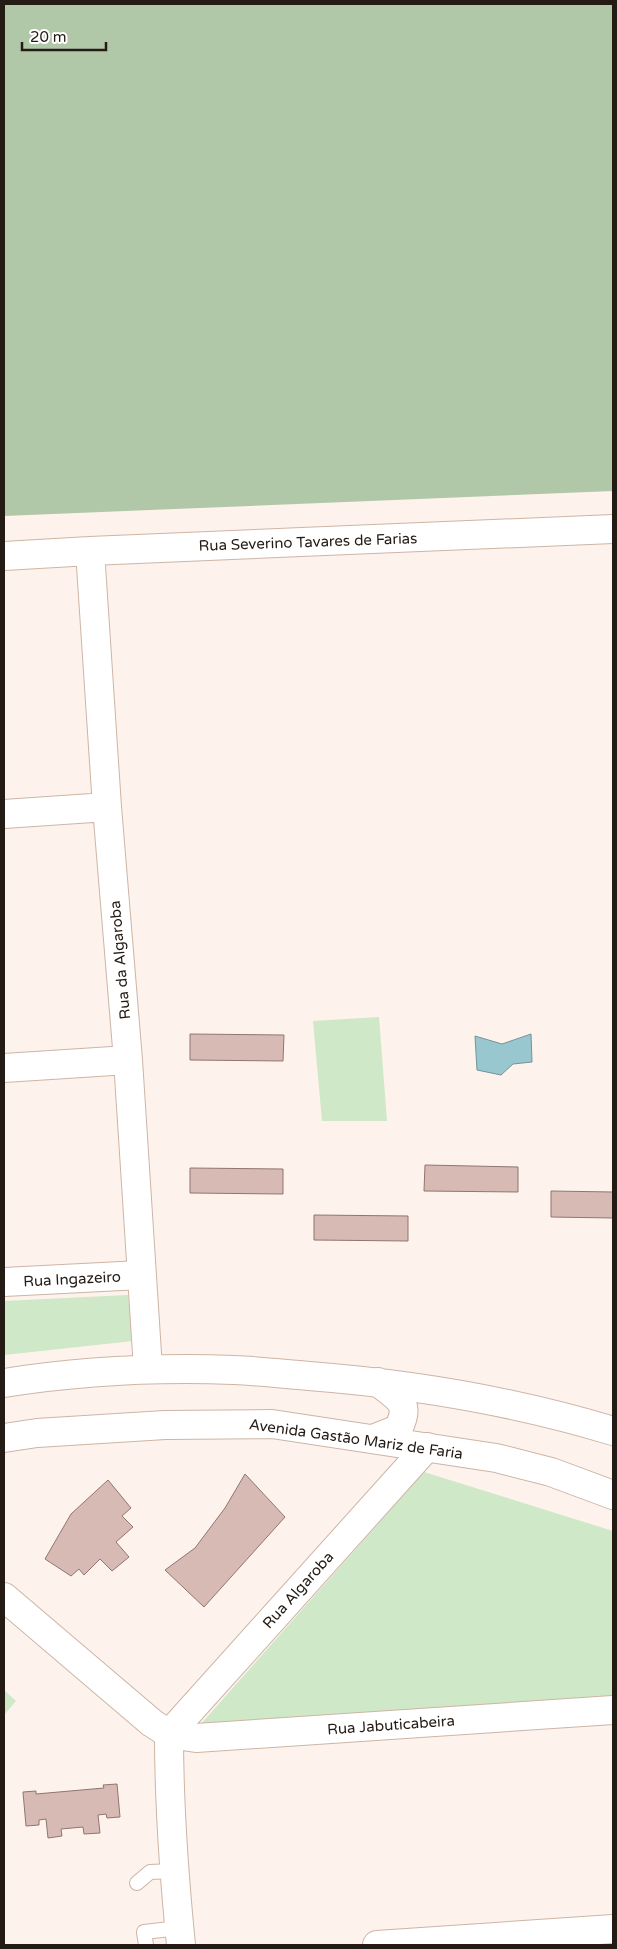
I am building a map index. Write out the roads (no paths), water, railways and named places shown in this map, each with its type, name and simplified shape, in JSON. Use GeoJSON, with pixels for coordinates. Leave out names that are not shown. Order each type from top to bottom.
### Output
{"type":"FeatureCollection","features":[{"type":"Feature","properties":{"kind":"street","name":"Rua Severino Tavares de Farias"},"geometry":{"type":"LineString","coordinates":[[4,556],[613,529]]}},
{"type":"Feature","properties":{"kind":"street","name":"Rua da Algaroba"},"geometry":{"type":"LineString","coordinates":[[90,551],[107,807],[128,1060],[148,1369]]}},
{"type":"Feature","properties":{"kind":"street"},"geometry":{"type":"LineString","coordinates":[[4,814],[107,807]]}},
{"type":"Feature","properties":{"kind":"street"},"geometry":{"type":"LineString","coordinates":[[4,1068],[128,1060]]}},
{"type":"Feature","properties":{"kind":"street","name":"Rua Ingazeiro"},"geometry":{"type":"LineString","coordinates":[[4,1282],[141,1275]]}},
{"type":"Feature","properties":{"kind":"street"},"geometry":{"type":"LineString","coordinates":[[4,1383],[84,1373],[148,1369],[234,1370],[378,1382],[492,1400],[561,1415],[613,1431]]}},
{"type":"Feature","properties":{"kind":"street"},"geometry":{"type":"LineString","coordinates":[[373,1439],[398,1429],[405,1416],[403,1403],[378,1382]]}},
{"type":"Feature","properties":{"kind":"street","name":"Avenida Gastão Mariz de Faria"},"geometry":{"type":"LineString","coordinates":[[4,1438],[47,1432],[166,1425],[272,1424],[427,1447],[505,1461],[551,1472],[613,1495]]}},
{"type":"Feature","properties":{"kind":"street","name":"Rua Algaroba"},"geometry":{"type":"LineString","coordinates":[[169,1734],[427,1447]]}},
{"type":"Feature","properties":{"kind":"street"},"geometry":{"type":"LineString","coordinates":[[4,1597],[134,1710],[169,1734],[169,1779],[180,1937]]}},
{"type":"Feature","properties":{"kind":"street","name":"Rua Jabuticabeira"},"geometry":{"type":"LineString","coordinates":[[169,1734],[196,1738],[613,1710]]}},
{"type":"Feature","properties":{"kind":"street"},"geometry":{"type":"LineString","coordinates":[[377,1945],[613,1929]]}},
{"type":"Feature","properties":{"kind":"lane"},"geometry":{"type":"LineString","coordinates":[[137,1883],[150,1872],[174,1871]]}},
{"type":"Feature","properties":{"kind":"lane"},"geometry":{"type":"LineString","coordinates":[[146,1945],[144,1932],[180,1937]]}},
{"type":"Feature","properties":{"kind":"water"},"geometry":{"type":"Polygon","coordinates":[[[531,1034],[532,1062],[513,1064],[501,1075],[477,1070],[475,1036],[502,1044],[531,1034]]]}}]}
